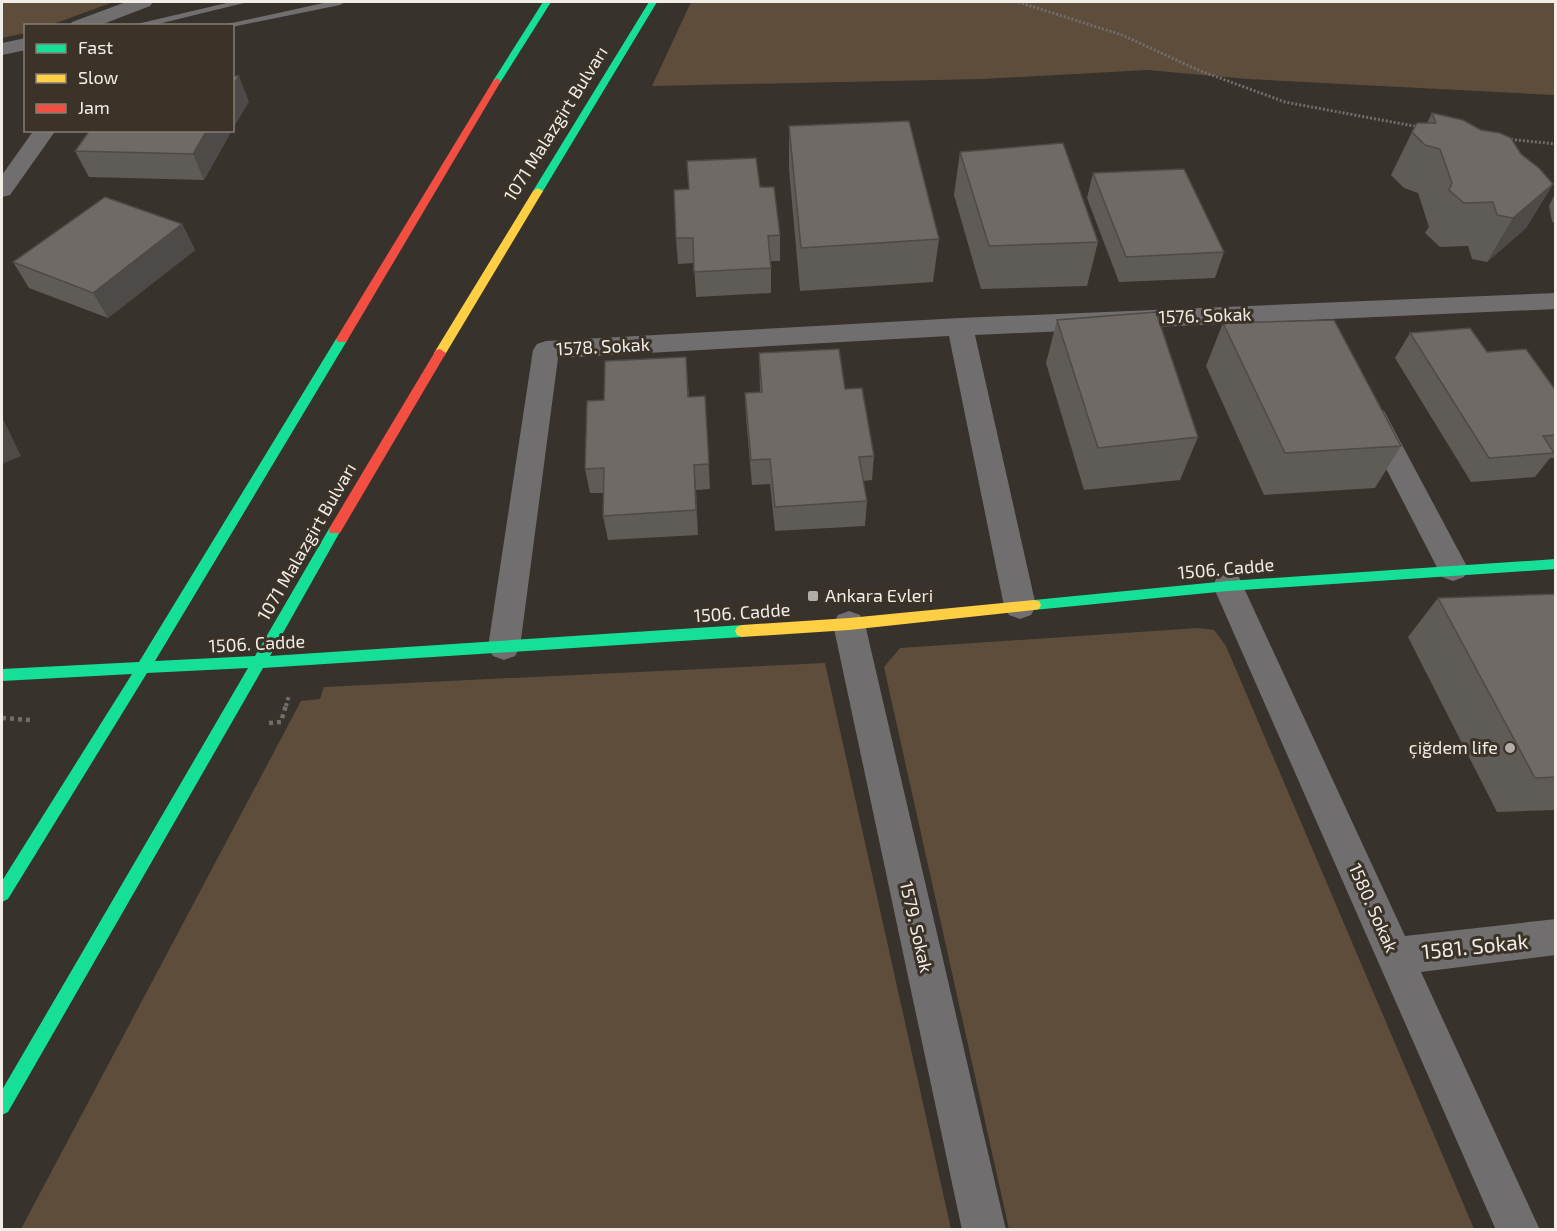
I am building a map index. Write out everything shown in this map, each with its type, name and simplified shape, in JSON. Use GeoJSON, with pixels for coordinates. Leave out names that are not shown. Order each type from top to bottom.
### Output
{"type":"FeatureCollection","features":[{"type":"Feature","properties":{"kind":"main road"},"geometry":{"type":"LineString","coordinates":[[2,894],[179,611],[528,29],[547,2]]}},
{"type":"Feature","properties":{"kind":"main road","name":"1071 Malazgirt Bulvarı"},"geometry":{"type":"LineString","coordinates":[[2,1106],[314,564],[534,194],[653,2]]}},
{"type":"Feature","properties":{"kind":"main road","name":"1506. Cadde"},"geometry":{"type":"LineString","coordinates":[[2,675],[504,647],[849,624],[1228,586],[1453,569],[1556,564]]}},
{"type":"Feature","properties":{"kind":"street"},"geometry":{"type":"LineString","coordinates":[[88,24],[118,17],[143,2]]}},
{"type":"Feature","properties":{"kind":"street"},"geometry":{"type":"LineString","coordinates":[[2,49],[24,44]]}},
{"type":"Feature","properties":{"kind":"street"},"geometry":{"type":"LineString","coordinates":[[2,190],[44,132]]}},
{"type":"Feature","properties":{"kind":"street","name":"1576. Sokak"},"geometry":{"type":"LineString","coordinates":[[960,327],[1324,322],[1556,301]]}},
{"type":"Feature","properties":{"kind":"street"},"geometry":{"type":"LineString","coordinates":[[960,327],[1020,606]]}},
{"type":"Feature","properties":{"kind":"street","name":"1578. Sokak"},"geometry":{"type":"LineString","coordinates":[[504,647],[546,350],[960,327]]}},
{"type":"Feature","properties":{"kind":"street"},"geometry":{"type":"LineString","coordinates":[[1362,394],[1453,569]]}},
{"type":"Feature","properties":{"kind":"street","name":"1580. Sokak"},"geometry":{"type":"LineString","coordinates":[[1228,586],[1518,1230]]}},
{"type":"Feature","properties":{"kind":"street","name":"1579. Sokak"},"geometry":{"type":"LineString","coordinates":[[849,624],[984,1230]]}},
{"type":"Feature","properties":{"kind":"street","name":"1581. Sokak"},"geometry":{"type":"LineString","coordinates":[[1395,956],[1556,938]]}},
{"type":"Feature","properties":{"kind":"lane"},"geometry":{"type":"LineString","coordinates":[[142,24],[243,2]]}},
{"type":"Feature","properties":{"kind":"lane"},"geometry":{"type":"LineString","coordinates":[[233,24],[340,2]]}},
{"type":"Feature","properties":{"kind":"path"},"geometry":{"type":"LineString","coordinates":[[1018,2],[1122,35],[1198,69],[1285,102],[1424,128]]}},
{"type":"Feature","properties":{"kind":"path"},"geometry":{"type":"LineString","coordinates":[[1501,138],[1556,144]]}},
{"type":"Feature","properties":{"kind":"path"},"geometry":{"type":"LineString","coordinates":[[2,718],[30,720]]}},
{"type":"Feature","properties":{"kind":"shaded area"},"geometry":{"type":"Polygon","coordinates":[[[2,2],[113,2],[54,24],[24,24],[24,33],[2,38],[2,2]]]}},
{"type":"Feature","properties":{"kind":"shaded area"},"geometry":{"type":"Polygon","coordinates":[[[691,2],[1555,2],[1555,95],[1248,79],[1147,70],[982,79],[652,86],[691,2]]]}},
{"type":"Feature","properties":{"kind":"shaded area"},"geometry":{"type":"Polygon","coordinates":[[[1198,628],[1214,630],[1226,646],[1474,1229],[1009,1229],[884,667],[900,648],[1198,628]]]}},
{"type":"Feature","properties":{"kind":"shaded area"},"geometry":{"type":"Polygon","coordinates":[[[825,663],[951,1229],[21,1229],[301,701],[320,699],[324,687],[825,663]]]}},
{"type":"Feature","properties":{"kind":"building"},"geometry":{"type":"Polygon","coordinates":[[[1432,113],[1463,120],[1481,130],[1500,133],[1511,138],[1521,154],[1539,168],[1553,184],[1513,218],[1497,215],[1493,202],[1464,203],[1449,190],[1452,183],[1440,149],[1425,145],[1412,132],[1417,123],[1436,123],[1432,113]]]}},
{"type":"Feature","properties":{"kind":"building"},"geometry":{"type":"Polygon","coordinates":[[[909,121],[939,239],[801,248],[789,126],[909,121]]]}},
{"type":"Feature","properties":{"kind":"building"},"geometry":{"type":"Polygon","coordinates":[[[89,132],[206,132],[193,154],[75,151],[89,132]]]}},
{"type":"Feature","properties":{"kind":"building"},"geometry":{"type":"Polygon","coordinates":[[[1063,143],[1098,242],[989,246],[960,152],[1063,143]]]}},
{"type":"Feature","properties":{"kind":"building"},"geometry":{"type":"Polygon","coordinates":[[[756,158],[760,187],[774,187],[780,235],[768,236],[771,268],[694,272],[693,238],[676,238],[674,190],[689,189],[687,161],[756,158]]]}},
{"type":"Feature","properties":{"kind":"building"},"geometry":{"type":"Polygon","coordinates":[[[1184,169],[1224,252],[1126,257],[1093,173],[1184,169]]]}},
{"type":"Feature","properties":{"kind":"building"},"geometry":{"type":"Polygon","coordinates":[[[105,197],[182,224],[93,293],[13,262],[105,197]]]}},
{"type":"Feature","properties":{"kind":"building"},"geometry":{"type":"Polygon","coordinates":[[[1156,312],[1198,437],[1098,448],[1057,320],[1156,312]]]}},
{"type":"Feature","properties":{"kind":"building"},"geometry":{"type":"Polygon","coordinates":[[[1334,320],[1401,446],[1285,453],[1223,323],[1334,320]]]}},
{"type":"Feature","properties":{"kind":"building"},"geometry":{"type":"Polygon","coordinates":[[[1470,328],[1487,352],[1526,349],[1556,391],[1556,435],[1543,436],[1554,453],[1489,458],[1410,333],[1470,328]]]}},
{"type":"Feature","properties":{"kind":"building"},"geometry":{"type":"Polygon","coordinates":[[[839,349],[845,389],[862,388],[874,456],[859,457],[867,501],[775,507],[770,459],[751,460],[745,393],[762,392],[759,353],[839,349]]]}},
{"type":"Feature","properties":{"kind":"building"},"geometry":{"type":"Polygon","coordinates":[[[686,357],[688,397],[705,396],[709,464],[694,465],[696,510],[603,516],[604,468],[585,469],[587,401],[604,400],[605,361],[686,357]]]}},
{"type":"Feature","properties":{"kind":"building"},"geometry":{"type":"Polygon","coordinates":[[[1556,594],[1556,777],[1535,778],[1438,598],[1556,594]]]}},
{"type":"Feature","properties":{"kind":"traffic: fast"},"geometry":{"type":"LineString","coordinates":[[497,81],[547,2]]}},
{"type":"Feature","properties":{"kind":"traffic: fast"},"geometry":{"type":"LineString","coordinates":[[538,191],[653,2]]}},
{"type":"Feature","properties":{"kind":"traffic: fast"},"geometry":{"type":"LineString","coordinates":[[2,894],[179,611],[342,339]]}},
{"type":"Feature","properties":{"kind":"traffic: fast"},"geometry":{"type":"LineString","coordinates":[[2,1106],[335,530]]}},
{"type":"Feature","properties":{"kind":"traffic: fast"},"geometry":{"type":"LineString","coordinates":[[1034,605],[1228,586],[1556,564]]}},
{"type":"Feature","properties":{"kind":"traffic: fast"},"geometry":{"type":"LineString","coordinates":[[2,675],[299,660],[742,631]]}},
{"type":"Feature","properties":{"kind":"traffic: slow"},"geometry":{"type":"LineString","coordinates":[[440,353],[538,191]]}},
{"type":"Feature","properties":{"kind":"traffic: slow"},"geometry":{"type":"LineString","coordinates":[[742,631],[849,624],[1034,605]]}},
{"type":"Feature","properties":{"kind":"traffic: jam"},"geometry":{"type":"LineString","coordinates":[[342,339],[497,81]]}},
{"type":"Feature","properties":{"kind":"traffic: jam"},"geometry":{"type":"LineString","coordinates":[[335,530],[440,353]]}},
{"type":"Feature","properties":{"kind":"place","name":"Ankara Evleri"},"geometry":{"type":"Point","coordinates":[813,596]}},
{"type":"Feature","properties":{"kind":"place","name":"çiğdem life"},"geometry":{"type":"Point","coordinates":[1510,748]}}]}
